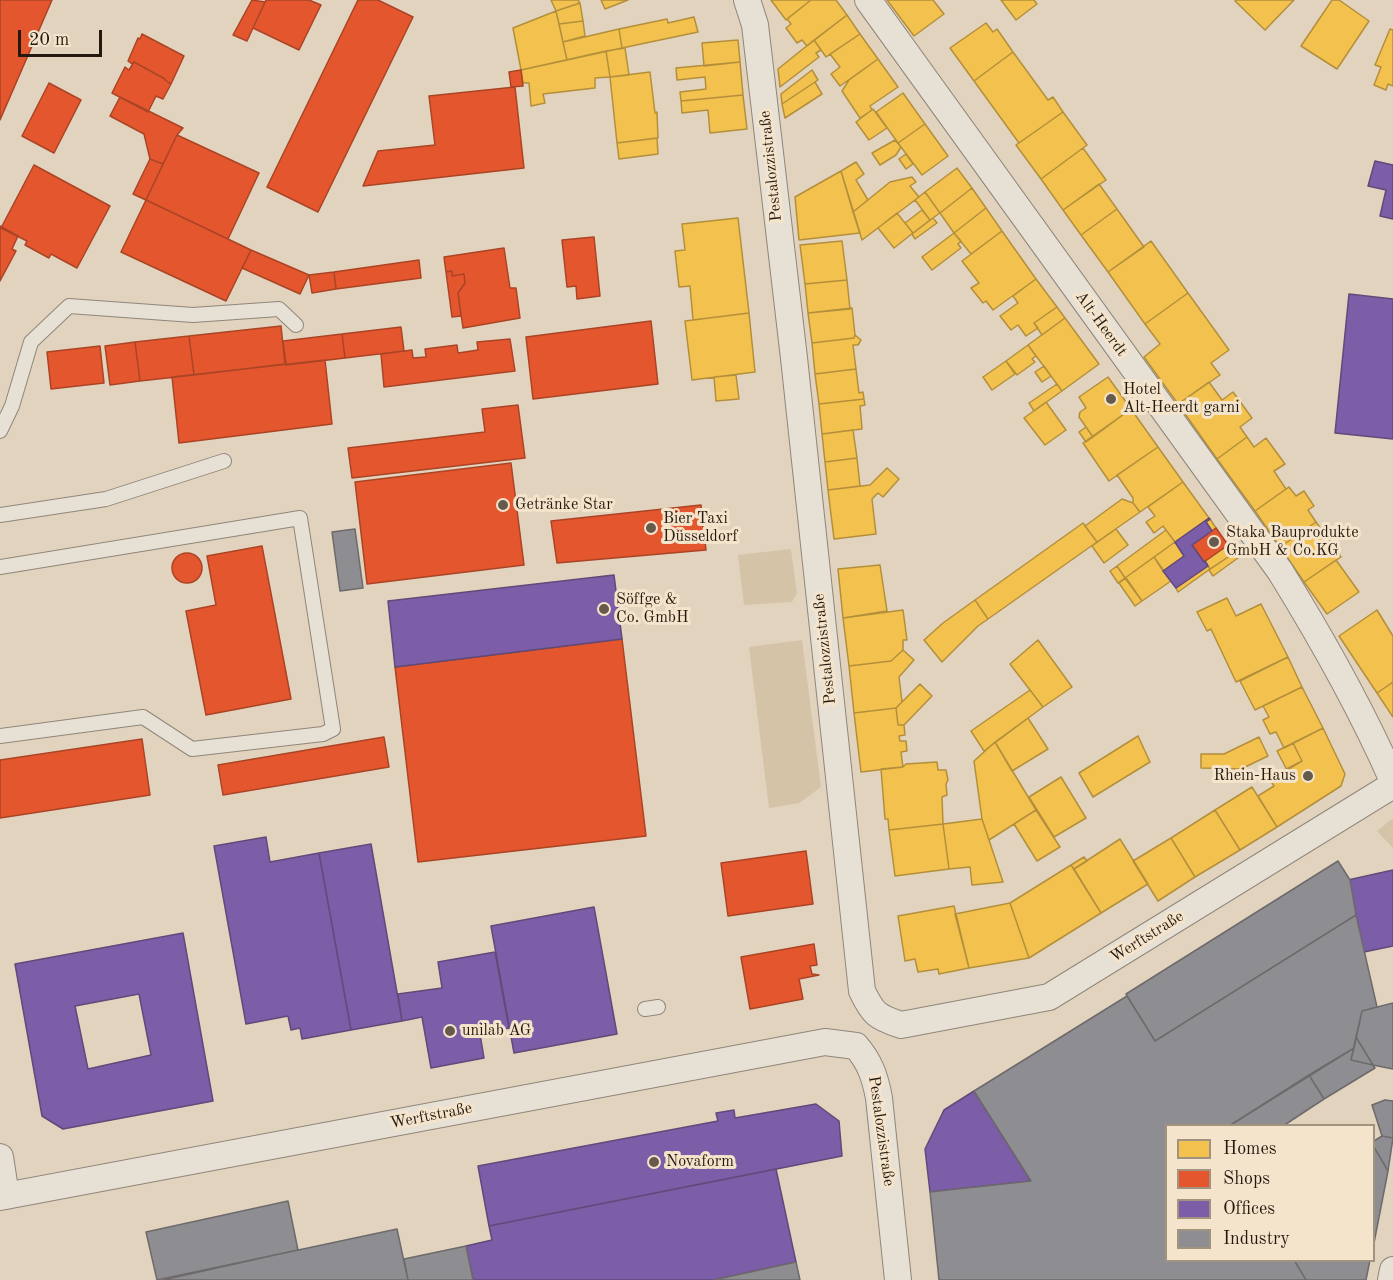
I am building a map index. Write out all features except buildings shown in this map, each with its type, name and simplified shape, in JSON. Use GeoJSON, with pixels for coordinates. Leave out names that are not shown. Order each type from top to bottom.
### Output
{"type":"FeatureCollection","features":[{"type":"Feature","properties":{"kind":"street","name":"Pestalozzistraße"},"geometry":{"type":"LineString","coordinates":[[747,0],[755,25],[862,991],[870,1008],[879,1018]]}},
{"type":"Feature","properties":{"kind":"street","name":"Alt-Heerdt"},"geometry":{"type":"LineString","coordinates":[[868,0],[1280,571],[1322,639],[1379,750],[1393,783]]}},
{"type":"Feature","properties":{"kind":"street","name":"Werftstraße"},"geometry":{"type":"LineString","coordinates":[[879,1018],[901,1025],[1049,997],[1393,783]]}},
{"type":"Feature","properties":{"kind":"street"},"geometry":{"type":"LineString","coordinates":[[856,1046],[879,1018]]}},
{"type":"Feature","properties":{"kind":"street","name":"Werftstraße"},"geometry":{"type":"LineString","coordinates":[[0,1157],[3,1197],[825,1042],[856,1046]]}},
{"type":"Feature","properties":{"kind":"street","name":"Pestalozzistraße"},"geometry":{"type":"LineString","coordinates":[[856,1046],[868,1059],[879,1098],[898,1280]]}},
{"type":"Feature","properties":{"kind":"street"},"geometry":{"type":"LineString","coordinates":[[1391,1280],[1393,1270]]}},
{"type":"Feature","properties":{"kind":"lane"},"geometry":{"type":"LineString","coordinates":[[0,431],[12,406],[31,342],[69,306],[193,315],[279,309],[296,325]]}},
{"type":"Feature","properties":{"kind":"lane"},"geometry":{"type":"LineString","coordinates":[[0,515],[106,499],[224,461]]}},
{"type":"Feature","properties":{"kind":"lane"},"geometry":{"type":"LineString","coordinates":[[0,567],[300,518],[333,729],[323,734],[192,749],[143,717],[0,736]]}},
{"type":"Feature","properties":{"kind":"shaded area"},"geometry":{"type":"Polygon","coordinates":[[[791,549],[797,593],[792,602],[744,605],[738,555],[791,549]]]}},
{"type":"Feature","properties":{"kind":"shaded area"},"geometry":{"type":"Polygon","coordinates":[[[802,640],[821,787],[799,803],[769,808],[749,647],[802,640]]]}},
{"type":"Feature","properties":{"kind":"shaded area"},"geometry":{"type":"Polygon","coordinates":[[[1393,818],[1393,848],[1377,831],[1393,818]]]}},
{"type":"Feature","properties":{"kind":"place","name":"Hotel Alt-Heerdt garni"},"geometry":{"type":"Point","coordinates":[1111,399]}},
{"type":"Feature","properties":{"kind":"place","name":"Getränke Star"},"geometry":{"type":"Point","coordinates":[503,505]}},
{"type":"Feature","properties":{"kind":"place","name":"Bier Taxi Düsseldorf"},"geometry":{"type":"Point","coordinates":[651,528]}},
{"type":"Feature","properties":{"kind":"place","name":"Staka Bauprodukte GmbH & Co.KG"},"geometry":{"type":"Point","coordinates":[1214,542]}},
{"type":"Feature","properties":{"kind":"place","name":"Söffge & Co. GmbH"},"geometry":{"type":"Point","coordinates":[604,609]}},
{"type":"Feature","properties":{"kind":"place","name":"Rhein-Haus"},"geometry":{"type":"Point","coordinates":[1308,776]}},
{"type":"Feature","properties":{"kind":"place","name":"unilab AG"},"geometry":{"type":"Point","coordinates":[450,1031]}},
{"type":"Feature","properties":{"kind":"place","name":"Novaform"},"geometry":{"type":"Point","coordinates":[654,1162]}}]}
